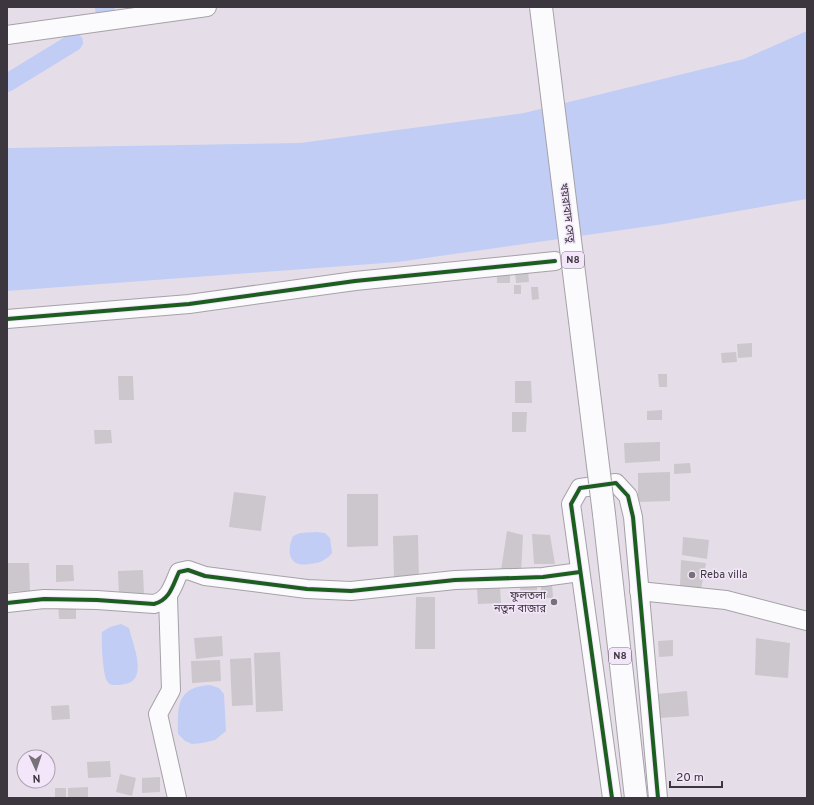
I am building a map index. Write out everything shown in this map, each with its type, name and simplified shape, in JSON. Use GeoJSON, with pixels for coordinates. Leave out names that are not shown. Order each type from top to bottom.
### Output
{"type":"FeatureCollection","features":[{"type":"Feature","properties":{"kind":"highway","name":"খয়রাবাদ সেতু"},"geometry":{"type":"LineString","coordinates":[[541,7],[604,514],[636,798]]}},
{"type":"Feature","properties":{"kind":"street"},"geometry":{"type":"LineString","coordinates":[[7,35],[207,7]]}},
{"type":"Feature","properties":{"kind":"street"},"geometry":{"type":"LineString","coordinates":[[7,319],[189,304],[355,281],[555,261]]}},
{"type":"Feature","properties":{"kind":"street"},"geometry":{"type":"LineString","coordinates":[[612,798],[571,504],[580,488],[616,483],[628,496],[633,517],[658,798]]}},
{"type":"Feature","properties":{"kind":"street"},"geometry":{"type":"LineString","coordinates":[[177,798],[158,714],[171,690],[168,597],[179,572],[188,570],[205,576],[307,589],[351,591],[456,580],[543,577],[580,572]]}},
{"type":"Feature","properties":{"kind":"street"},"geometry":{"type":"LineString","coordinates":[[639,591],[726,600],[807,621]]}},
{"type":"Feature","properties":{"kind":"street"},"geometry":{"type":"LineString","coordinates":[[7,603],[44,599],[97,600],[154,604],[161,602],[168,597]]}},
{"type":"Feature","properties":{"kind":"water"},"geometry":{"type":"Polygon","coordinates":[[[807,31],[807,199],[664,224],[398,262],[7,291],[7,148],[300,143],[524,113],[744,59],[807,31]]]}},
{"type":"Feature","properties":{"kind":"water"},"geometry":{"type":"Polygon","coordinates":[[[300,533],[325,533],[330,538],[332,553],[318,563],[303,565],[298,564],[291,558],[290,553],[293,536],[300,533]]]}},
{"type":"Feature","properties":{"kind":"water"},"geometry":{"type":"Polygon","coordinates":[[[121,624],[129,628],[137,657],[137,672],[135,678],[131,682],[112,685],[108,683],[104,672],[102,632],[110,627],[121,624]]]}},
{"type":"Feature","properties":{"kind":"water"},"geometry":{"type":"Polygon","coordinates":[[[210,685],[219,688],[224,694],[226,731],[215,740],[192,744],[185,741],[178,734],[178,715],[181,700],[185,694],[191,690],[210,685]]]}},
{"type":"Feature","properties":{"kind":"building"},"geometry":{"type":"Polygon","coordinates":[[[528,270],[529,282],[516,283],[515,271],[528,270]]]}},
{"type":"Feature","properties":{"kind":"building"},"geometry":{"type":"Polygon","coordinates":[[[497,271],[510,271],[510,283],[497,283],[497,271]]]}},
{"type":"Feature","properties":{"kind":"building"},"geometry":{"type":"Polygon","coordinates":[[[514,285],[521,285],[521,294],[514,294],[514,285]]]}},
{"type":"Feature","properties":{"kind":"building"},"geometry":{"type":"Polygon","coordinates":[[[531,287],[538,287],[539,299],[532,300],[531,287]]]}},
{"type":"Feature","properties":{"kind":"building"},"geometry":{"type":"Polygon","coordinates":[[[752,343],[752,357],[738,358],[737,344],[752,343]]]}},
{"type":"Feature","properties":{"kind":"building"},"geometry":{"type":"Polygon","coordinates":[[[736,352],[737,362],[722,363],[721,353],[736,352]]]}},
{"type":"Feature","properties":{"kind":"building"},"geometry":{"type":"Polygon","coordinates":[[[658,374],[667,374],[667,387],[659,387],[658,374]]]}},
{"type":"Feature","properties":{"kind":"building"},"geometry":{"type":"Polygon","coordinates":[[[118,376],[133,376],[134,400],[119,400],[118,376]]]}},
{"type":"Feature","properties":{"kind":"building"},"geometry":{"type":"Polygon","coordinates":[[[515,381],[531,381],[532,403],[515,403],[515,381]]]}},
{"type":"Feature","properties":{"kind":"building"},"geometry":{"type":"Polygon","coordinates":[[[662,410],[662,420],[647,420],[647,411],[662,410]]]}},
{"type":"Feature","properties":{"kind":"building"},"geometry":{"type":"Polygon","coordinates":[[[512,412],[527,412],[526,432],[512,432],[512,412]]]}},
{"type":"Feature","properties":{"kind":"building"},"geometry":{"type":"Polygon","coordinates":[[[94,430],[111,430],[112,443],[95,444],[94,430]]]}},
{"type":"Feature","properties":{"kind":"building"},"geometry":{"type":"Polygon","coordinates":[[[660,442],[660,461],[625,463],[624,443],[660,442]]]}},
{"type":"Feature","properties":{"kind":"building"},"geometry":{"type":"Polygon","coordinates":[[[690,463],[691,473],[674,474],[674,464],[690,463]]]}},
{"type":"Feature","properties":{"kind":"building"},"geometry":{"type":"Polygon","coordinates":[[[670,472],[670,501],[638,502],[638,473],[670,472]]]}},
{"type":"Feature","properties":{"kind":"building"},"geometry":{"type":"Polygon","coordinates":[[[234,492],[266,496],[261,531],[229,527],[234,492]]]}},
{"type":"Feature","properties":{"kind":"building"},"geometry":{"type":"Polygon","coordinates":[[[347,494],[378,494],[378,546],[347,547],[347,494]]]}},
{"type":"Feature","properties":{"kind":"building"},"geometry":{"type":"Polygon","coordinates":[[[507,531],[523,535],[521,573],[501,570],[507,531]]]}},
{"type":"Feature","properties":{"kind":"building"},"geometry":{"type":"Polygon","coordinates":[[[532,534],[550,535],[555,564],[534,564],[532,534]]]}},
{"type":"Feature","properties":{"kind":"building"},"geometry":{"type":"Polygon","coordinates":[[[418,535],[419,581],[394,581],[393,536],[418,535]]]}},
{"type":"Feature","properties":{"kind":"building"},"geometry":{"type":"Polygon","coordinates":[[[683,537],[709,540],[707,559],[682,555],[683,537]]]}},
{"type":"Feature","properties":{"kind":"building","name":"Reba villa"},"geometry":{"type":"Polygon","coordinates":[[[681,560],[706,563],[701,589],[680,586],[681,560]]]}},
{"type":"Feature","properties":{"kind":"building"},"geometry":{"type":"Polygon","coordinates":[[[7,563],[29,563],[30,591],[7,592],[7,563]]]}},
{"type":"Feature","properties":{"kind":"building"},"geometry":{"type":"Polygon","coordinates":[[[56,565],[73,565],[74,581],[56,582],[56,565]]]}},
{"type":"Feature","properties":{"kind":"building"},"geometry":{"type":"Polygon","coordinates":[[[143,570],[144,595],[119,596],[118,571],[143,570]]]}},
{"type":"Feature","properties":{"kind":"building"},"geometry":{"type":"Polygon","coordinates":[[[541,583],[552,583],[553,598],[541,598],[541,583]]]}},
{"type":"Feature","properties":{"kind":"building"},"geometry":{"type":"Polygon","coordinates":[[[537,586],[537,598],[521,598],[520,587],[537,586]]]}},
{"type":"Feature","properties":{"kind":"building"},"geometry":{"type":"Polygon","coordinates":[[[477,588],[500,588],[501,603],[478,604],[477,588]]]}},
{"type":"Feature","properties":{"kind":"building"},"geometry":{"type":"Polygon","coordinates":[[[416,597],[435,597],[435,649],[415,649],[416,597]]]}},
{"type":"Feature","properties":{"kind":"building"},"geometry":{"type":"Polygon","coordinates":[[[76,601],[76,619],[59,619],[58,602],[76,601]]]}},
{"type":"Feature","properties":{"kind":"building"},"geometry":{"type":"Polygon","coordinates":[[[222,636],[223,656],[196,659],[194,638],[222,636]]]}},
{"type":"Feature","properties":{"kind":"building"},"geometry":{"type":"Polygon","coordinates":[[[756,638],[790,643],[788,678],[755,675],[756,638]]]}},
{"type":"Feature","properties":{"kind":"building"},"geometry":{"type":"Polygon","coordinates":[[[673,640],[673,656],[659,657],[658,641],[673,640]]]}},
{"type":"Feature","properties":{"kind":"building"},"geometry":{"type":"Polygon","coordinates":[[[280,652],[283,711],[256,712],[254,653],[280,652]]]}},
{"type":"Feature","properties":{"kind":"building"},"geometry":{"type":"Polygon","coordinates":[[[251,658],[253,705],[232,706],[230,659],[251,658]]]}},
{"type":"Feature","properties":{"kind":"building"},"geometry":{"type":"Polygon","coordinates":[[[220,660],[221,681],[192,683],[191,661],[220,660]]]}},
{"type":"Feature","properties":{"kind":"building"},"geometry":{"type":"Polygon","coordinates":[[[687,691],[689,716],[659,718],[657,694],[687,691]]]}},
{"type":"Feature","properties":{"kind":"building"},"geometry":{"type":"Polygon","coordinates":[[[69,705],[70,719],[52,720],[51,706],[69,705]]]}},
{"type":"Feature","properties":{"kind":"building"},"geometry":{"type":"Polygon","coordinates":[[[110,761],[111,777],[88,778],[87,762],[110,761]]]}},
{"type":"Feature","properties":{"kind":"building"},"geometry":{"type":"Polygon","coordinates":[[[120,774],[136,778],[132,796],[116,792],[120,774]]]}},
{"type":"Feature","properties":{"kind":"building"},"geometry":{"type":"Polygon","coordinates":[[[160,777],[160,792],[142,793],[142,778],[160,777]]]}},
{"type":"Feature","properties":{"kind":"building"},"geometry":{"type":"Polygon","coordinates":[[[88,787],[88,798],[68,798],[68,788],[88,787]]]}},
{"type":"Feature","properties":{"kind":"building"},"geometry":{"type":"Polygon","coordinates":[[[56,788],[66,788],[66,798],[55,798],[56,788]]]}},
{"type":"Feature","properties":{"kind":"waterway"},"geometry":{"type":"LineString","coordinates":[[7,83],[74,42]]}},
{"type":"Feature","properties":{"kind":"cycle path"},"geometry":{"type":"LineString","coordinates":[[7,319],[189,304],[355,281],[555,261]]}},
{"type":"Feature","properties":{"kind":"cycle path"},"geometry":{"type":"LineString","coordinates":[[612,798],[571,504],[580,488],[616,483],[628,496],[633,517],[658,798]]}},
{"type":"Feature","properties":{"kind":"cycle path"},"geometry":{"type":"LineString","coordinates":[[7,603],[44,599],[97,600],[154,604],[167,596],[173,587],[179,572],[188,570],[205,576],[307,589],[351,591],[455,580],[543,577],[580,572]]}},
{"type":"Feature","properties":{"kind":"place","name":"Reba villa"},"geometry":{"type":"Point","coordinates":[692,575]}},
{"type":"Feature","properties":{"kind":"place","name":"ফুলতলা নতুন বাজার"},"geometry":{"type":"Point","coordinates":[554,602]}}]}
